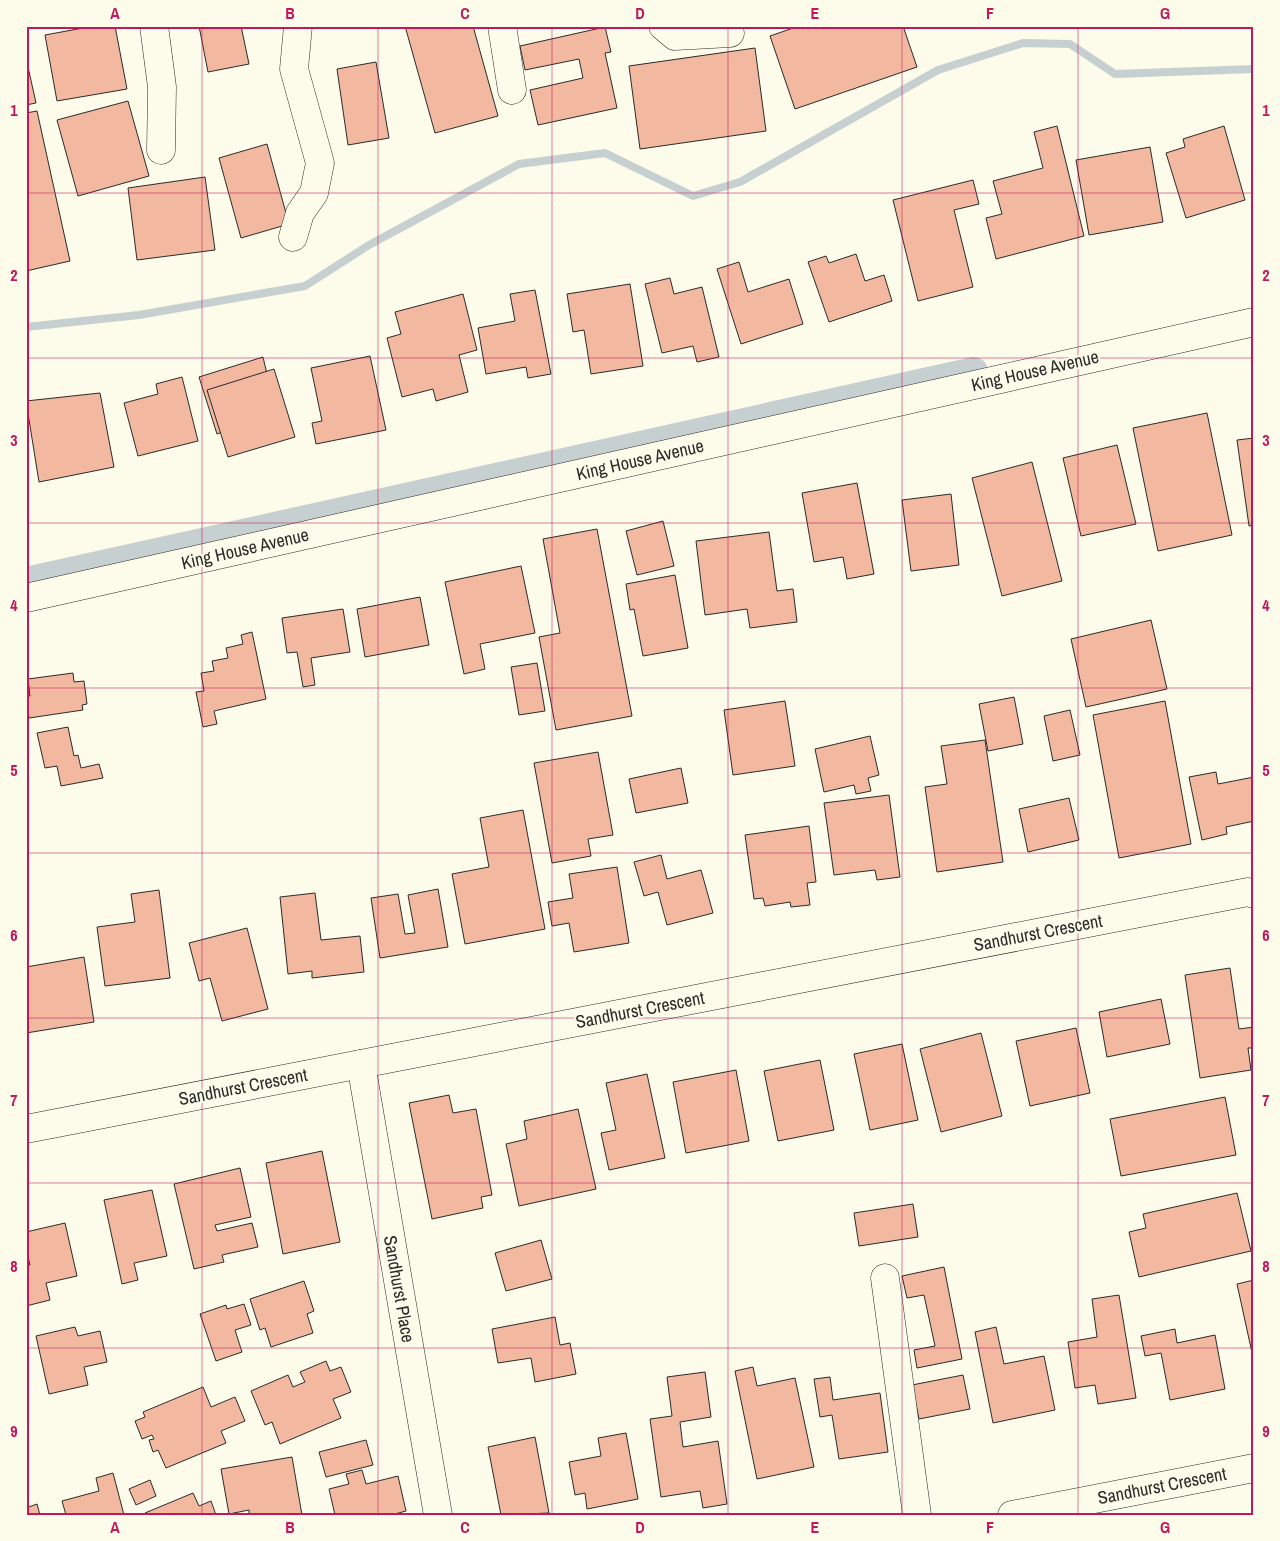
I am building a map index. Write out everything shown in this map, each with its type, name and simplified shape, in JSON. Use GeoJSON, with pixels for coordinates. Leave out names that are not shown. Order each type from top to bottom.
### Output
{"type":"FeatureCollection","features":[{"type":"Feature","properties":{"kind":"street"},"geometry":{"type":"LineString","coordinates":[[154,26],[162,87],[161,150]]}},
{"type":"Feature","properties":{"kind":"street"},"geometry":{"type":"LineString","coordinates":[[293,237],[300,213],[314,193],[320,163],[294,69],[298,26]]}},
{"type":"Feature","properties":{"kind":"street"},"geometry":{"type":"LineString","coordinates":[[502,26],[512,90]]}},
{"type":"Feature","properties":{"kind":"street"},"geometry":{"type":"LineString","coordinates":[[663,26],[675,36],[730,33]]}},
{"type":"Feature","properties":{"kind":"street","name":"King House Avenue"},"geometry":{"type":"LineString","coordinates":[[26,598],[1254,322]]}},
{"type":"Feature","properties":{"kind":"street","name":"Sandhurst Crescent"},"geometry":{"type":"LineString","coordinates":[[26,1129],[1248,892],[1254,894]]}},
{"type":"Feature","properties":{"kind":"street","name":"Sandhurst Place"},"geometry":{"type":"LineString","coordinates":[[361,1064],[438,1515]]}},
{"type":"Feature","properties":{"kind":"street"},"geometry":{"type":"LineString","coordinates":[[885,1278],[917,1515]]}},
{"type":"Feature","properties":{"kind":"street","name":"Sandhurst Crescent"},"geometry":{"type":"LineString","coordinates":[[1012,1515],[1254,1468]]}},
{"type":"Feature","properties":{"kind":"building"},"geometry":{"type":"Polygon","coordinates":[[[94,26],[115,26],[127,89],[57,101],[45,35],[94,26]]]}},
{"type":"Feature","properties":{"kind":"building"},"geometry":{"type":"Polygon","coordinates":[[[199,26],[241,26],[249,64],[208,72],[199,26]]]}},
{"type":"Feature","properties":{"kind":"building"},"geometry":{"type":"Polygon","coordinates":[[[405,26],[473,26],[498,116],[435,133],[405,26]]]}},
{"type":"Feature","properties":{"kind":"building"},"geometry":{"type":"Polygon","coordinates":[[[799,26],[903,26],[917,67],[795,109],[770,36],[799,26]]]}},
{"type":"Feature","properties":{"kind":"building"},"geometry":{"type":"Polygon","coordinates":[[[605,27],[611,52],[605,53],[617,108],[538,125],[530,90],[583,78],[579,59],[525,70],[520,46],[605,27]]]}},
{"type":"Feature","properties":{"kind":"building"},"geometry":{"type":"Polygon","coordinates":[[[755,48],[766,131],[640,149],[629,66],[755,48]]]}},
{"type":"Feature","properties":{"kind":"building"},"geometry":{"type":"Polygon","coordinates":[[[26,58],[36,103],[26,105],[26,58]]]}},
{"type":"Feature","properties":{"kind":"building"},"geometry":{"type":"Polygon","coordinates":[[[376,62],[389,138],[348,145],[337,69],[376,62]]]}},
{"type":"Feature","properties":{"kind":"building"},"geometry":{"type":"Polygon","coordinates":[[[128,101],[149,176],[78,196],[57,120],[128,101]]]}},
{"type":"Feature","properties":{"kind":"building"},"geometry":{"type":"Polygon","coordinates":[[[37,111],[70,261],[26,271],[26,113],[37,111]]]}},
{"type":"Feature","properties":{"kind":"building"},"geometry":{"type":"Polygon","coordinates":[[[1057,126],[1084,236],[996,259],[986,218],[1002,214],[993,181],[1043,168],[1034,132],[1057,126]]]}},
{"type":"Feature","properties":{"kind":"building"},"geometry":{"type":"Polygon","coordinates":[[[1224,126],[1245,200],[1186,218],[1166,153],[1185,147],[1183,139],[1224,126]]]}},
{"type":"Feature","properties":{"kind":"building"},"geometry":{"type":"Polygon","coordinates":[[[267,144],[289,224],[241,238],[219,158],[267,144]]]}},
{"type":"Feature","properties":{"kind":"building"},"geometry":{"type":"Polygon","coordinates":[[[1150,147],[1163,222],[1089,235],[1076,160],[1150,147]]]}},
{"type":"Feature","properties":{"kind":"building"},"geometry":{"type":"Polygon","coordinates":[[[205,177],[215,250],[137,260],[128,188],[205,177]]]}},
{"type":"Feature","properties":{"kind":"building"},"geometry":{"type":"Polygon","coordinates":[[[973,180],[979,204],[954,210],[973,287],[918,301],[893,200],[973,180]]]}},
{"type":"Feature","properties":{"kind":"building"},"geometry":{"type":"Polygon","coordinates":[[[856,254],[865,281],[884,275],[892,301],[829,322],[808,262],[826,256],[829,263],[856,254]]]}},
{"type":"Feature","properties":{"kind":"building"},"geometry":{"type":"Polygon","coordinates":[[[739,262],[748,292],[789,279],[803,324],[741,344],[717,269],[739,262]]]}},
{"type":"Feature","properties":{"kind":"building"},"geometry":{"type":"Polygon","coordinates":[[[670,278],[674,294],[702,287],[719,357],[697,362],[693,346],[662,353],[645,284],[670,278]]]}},
{"type":"Feature","properties":{"kind":"building"},"geometry":{"type":"Polygon","coordinates":[[[630,284],[643,366],[591,374],[584,330],[573,332],[567,294],[630,284]]]}},
{"type":"Feature","properties":{"kind":"building"},"geometry":{"type":"Polygon","coordinates":[[[535,290],[551,374],[528,378],[526,367],[486,374],[478,328],[515,321],[510,294],[535,290]]]}},
{"type":"Feature","properties":{"kind":"building"},"geometry":{"type":"Polygon","coordinates":[[[463,294],[477,350],[459,355],[468,392],[436,401],[433,389],[402,397],[387,338],[401,334],[395,312],[463,294]]]}},
{"type":"Feature","properties":{"kind":"building"},"geometry":{"type":"Polygon","coordinates":[[[370,356],[386,430],[316,444],[312,423],[322,421],[311,368],[370,356]]]}},
{"type":"Feature","properties":{"kind":"building"},"geometry":{"type":"Polygon","coordinates":[[[263,357],[276,412],[217,434],[199,377],[263,357]]]}},
{"type":"Feature","properties":{"kind":"building"},"geometry":{"type":"Polygon","coordinates":[[[274,369],[295,437],[228,457],[207,390],[274,369]]]}},
{"type":"Feature","properties":{"kind":"building"},"geometry":{"type":"Polygon","coordinates":[[[182,377],[198,441],[138,456],[124,403],[158,394],[156,384],[182,377]]]}},
{"type":"Feature","properties":{"kind":"building"},"geometry":{"type":"Polygon","coordinates":[[[100,393],[114,467],[39,482],[26,401],[100,393]]]}},
{"type":"Feature","properties":{"kind":"building"},"geometry":{"type":"Polygon","coordinates":[[[1207,413],[1232,535],[1158,551],[1133,428],[1207,413]]]}},
{"type":"Feature","properties":{"kind":"building"},"geometry":{"type":"Polygon","coordinates":[[[1254,438],[1254,525],[1249,526],[1237,440],[1254,438]]]}},
{"type":"Feature","properties":{"kind":"building"},"geometry":{"type":"Polygon","coordinates":[[[1117,445],[1136,524],[1081,536],[1063,458],[1117,445]]]}},
{"type":"Feature","properties":{"kind":"building"},"geometry":{"type":"Polygon","coordinates":[[[1032,462],[1062,581],[1002,596],[972,478],[1032,462]]]}},
{"type":"Feature","properties":{"kind":"building"},"geometry":{"type":"Polygon","coordinates":[[[857,483],[874,574],[847,579],[843,557],[814,562],[802,493],[857,483]]]}},
{"type":"Feature","properties":{"kind":"building"},"geometry":{"type":"Polygon","coordinates":[[[951,494],[959,565],[911,571],[902,500],[951,494]]]}},
{"type":"Feature","properties":{"kind":"building"},"geometry":{"type":"Polygon","coordinates":[[[663,521],[674,566],[637,575],[626,531],[663,521]]]}},
{"type":"Feature","properties":{"kind":"building"},"geometry":{"type":"Polygon","coordinates":[[[597,529],[632,716],[556,730],[539,637],[560,633],[543,539],[597,529]]]}},
{"type":"Feature","properties":{"kind":"building"},"geometry":{"type":"Polygon","coordinates":[[[769,532],[777,591],[793,589],[797,622],[750,628],[747,609],[705,615],[696,541],[769,532]]]}},
{"type":"Feature","properties":{"kind":"building"},"geometry":{"type":"Polygon","coordinates":[[[521,566],[535,633],[480,644],[485,669],[464,674],[445,582],[521,566]]]}},
{"type":"Feature","properties":{"kind":"building"},"geometry":{"type":"Polygon","coordinates":[[[675,575],[688,648],[643,656],[634,609],[630,610],[626,584],[675,575]]]}},
{"type":"Feature","properties":{"kind":"building"},"geometry":{"type":"Polygon","coordinates":[[[420,597],[429,645],[365,657],[357,609],[420,597]]]}},
{"type":"Feature","properties":{"kind":"building"},"geometry":{"type":"Polygon","coordinates":[[[343,609],[350,652],[311,658],[315,685],[303,687],[297,652],[287,653],[282,618],[343,609]]]}},
{"type":"Feature","properties":{"kind":"building"},"geometry":{"type":"Polygon","coordinates":[[[1151,620],[1167,689],[1086,707],[1071,639],[1151,620]]]}},
{"type":"Feature","properties":{"kind":"building"},"geometry":{"type":"Polygon","coordinates":[[[252,632],[266,699],[214,711],[217,724],[203,727],[196,692],[204,691],[201,673],[214,671],[212,661],[228,658],[226,648],[243,644],[241,635],[252,632]]]}},
{"type":"Feature","properties":{"kind":"building"},"geometry":{"type":"Polygon","coordinates":[[[537,663],[545,711],[519,715],[511,667],[537,663]]]}},
{"type":"Feature","properties":{"kind":"building"},"geometry":{"type":"Polygon","coordinates":[[[73,673],[74,682],[84,681],[87,704],[82,705],[83,710],[29,718],[26,696],[30,696],[28,679],[73,673]]]}},
{"type":"Feature","properties":{"kind":"building"},"geometry":{"type":"Polygon","coordinates":[[[1014,697],[1023,744],[988,751],[979,704],[1014,697]]]}},
{"type":"Feature","properties":{"kind":"building"},"geometry":{"type":"Polygon","coordinates":[[[785,701],[795,766],[733,775],[724,710],[785,701]]]}},
{"type":"Feature","properties":{"kind":"building"},"geometry":{"type":"Polygon","coordinates":[[[1165,701],[1191,844],[1119,858],[1093,715],[1165,701]]]}},
{"type":"Feature","properties":{"kind":"building"},"geometry":{"type":"Polygon","coordinates":[[[1070,710],[1080,755],[1053,761],[1044,716],[1070,710]]]}},
{"type":"Feature","properties":{"kind":"building"},"geometry":{"type":"Polygon","coordinates":[[[68,727],[74,756],[78,755],[81,768],[99,764],[103,778],[61,786],[57,766],[45,768],[37,733],[68,727]]]}},
{"type":"Feature","properties":{"kind":"building"},"geometry":{"type":"Polygon","coordinates":[[[870,736],[879,775],[868,778],[871,791],[856,794],[854,785],[824,792],[815,749],[870,736]]]}},
{"type":"Feature","properties":{"kind":"building"},"geometry":{"type":"Polygon","coordinates":[[[985,740],[1003,862],[937,872],[925,787],[947,784],[941,746],[985,740]]]}},
{"type":"Feature","properties":{"kind":"building"},"geometry":{"type":"Polygon","coordinates":[[[598,752],[613,835],[588,839],[591,856],[552,863],[534,763],[598,752]]]}},
{"type":"Feature","properties":{"kind":"building"},"geometry":{"type":"Polygon","coordinates":[[[681,768],[688,803],[636,813],[629,779],[681,768]]]}},
{"type":"Feature","properties":{"kind":"building"},"geometry":{"type":"Polygon","coordinates":[[[1216,772],[1218,784],[1254,777],[1254,821],[1226,827],[1227,834],[1202,840],[1189,777],[1216,772]]]}},
{"type":"Feature","properties":{"kind":"building"},"geometry":{"type":"Polygon","coordinates":[[[889,795],[900,877],[877,880],[875,870],[834,875],[824,803],[889,795]]]}},
{"type":"Feature","properties":{"kind":"building"},"geometry":{"type":"Polygon","coordinates":[[[1069,798],[1079,840],[1028,852],[1019,809],[1069,798]]]}},
{"type":"Feature","properties":{"kind":"building"},"geometry":{"type":"Polygon","coordinates":[[[523,810],[545,929],[465,944],[452,874],[489,867],[480,818],[523,810]]]}},
{"type":"Feature","properties":{"kind":"building"},"geometry":{"type":"Polygon","coordinates":[[[809,826],[816,882],[807,883],[810,905],[791,907],[790,902],[765,906],[763,898],[754,899],[745,835],[809,826]]]}},
{"type":"Feature","properties":{"kind":"building"},"geometry":{"type":"Polygon","coordinates":[[[661,855],[667,879],[701,870],[713,913],[667,925],[658,892],[644,896],[634,862],[661,855]]]}},
{"type":"Feature","properties":{"kind":"building"},"geometry":{"type":"Polygon","coordinates":[[[617,867],[629,943],[574,952],[569,923],[552,926],[548,902],[573,898],[569,874],[617,867]]]}},
{"type":"Feature","properties":{"kind":"building"},"geometry":{"type":"Polygon","coordinates":[[[438,889],[448,947],[380,958],[371,898],[398,894],[405,934],[415,933],[408,895],[438,889]]]}},
{"type":"Feature","properties":{"kind":"building"},"geometry":{"type":"Polygon","coordinates":[[[159,890],[170,978],[105,986],[97,927],[135,922],[131,894],[159,890]]]}},
{"type":"Feature","properties":{"kind":"building"},"geometry":{"type":"Polygon","coordinates":[[[315,893],[321,940],[360,936],[364,972],[312,978],[312,971],[288,974],[280,897],[315,893]]]}},
{"type":"Feature","properties":{"kind":"building"},"geometry":{"type":"Polygon","coordinates":[[[247,928],[268,1009],[222,1021],[210,978],[199,981],[189,943],[247,928]]]}},
{"type":"Feature","properties":{"kind":"building"},"geometry":{"type":"Polygon","coordinates":[[[84,957],[94,1022],[26,1033],[26,967],[84,957]]]}},
{"type":"Feature","properties":{"kind":"building"},"geometry":{"type":"Polygon","coordinates":[[[1230,968],[1239,1029],[1254,1027],[1254,1048],[1248,1048],[1251,1070],[1200,1078],[1185,975],[1230,968]]]}},
{"type":"Feature","properties":{"kind":"building"},"geometry":{"type":"Polygon","coordinates":[[[1161,999],[1170,1044],[1107,1057],[1099,1012],[1161,999]]]}},
{"type":"Feature","properties":{"kind":"building"},"geometry":{"type":"Polygon","coordinates":[[[1076,1028],[1090,1093],[1030,1106],[1016,1041],[1076,1028]]]}},
{"type":"Feature","properties":{"kind":"building"},"geometry":{"type":"Polygon","coordinates":[[[981,1033],[1002,1116],[941,1132],[920,1049],[981,1033]]]}},
{"type":"Feature","properties":{"kind":"building"},"geometry":{"type":"Polygon","coordinates":[[[902,1044],[918,1120],[870,1130],[854,1054],[902,1044]]]}},
{"type":"Feature","properties":{"kind":"building"},"geometry":{"type":"Polygon","coordinates":[[[820,1060],[834,1130],[778,1141],[764,1071],[820,1060]]]}},
{"type":"Feature","properties":{"kind":"building"},"geometry":{"type":"Polygon","coordinates":[[[736,1070],[749,1141],[686,1153],[673,1082],[736,1070]]]}},
{"type":"Feature","properties":{"kind":"building"},"geometry":{"type":"Polygon","coordinates":[[[647,1074],[665,1158],[609,1170],[601,1133],[616,1130],[606,1083],[647,1074]]]}},
{"type":"Feature","properties":{"kind":"building"},"geometry":{"type":"Polygon","coordinates":[[[449,1095],[453,1113],[476,1109],[492,1195],[481,1197],[483,1208],[432,1219],[409,1103],[449,1095]]]}},
{"type":"Feature","properties":{"kind":"building"},"geometry":{"type":"Polygon","coordinates":[[[1225,1097],[1236,1155],[1121,1176],[1110,1119],[1225,1097]]]}},
{"type":"Feature","properties":{"kind":"building"},"geometry":{"type":"Polygon","coordinates":[[[578,1109],[596,1189],[519,1206],[506,1144],[527,1139],[524,1121],[578,1109]]]}},
{"type":"Feature","properties":{"kind":"building"},"geometry":{"type":"Polygon","coordinates":[[[322,1151],[340,1242],[283,1254],[266,1163],[322,1151]]]}},
{"type":"Feature","properties":{"kind":"building"},"geometry":{"type":"Polygon","coordinates":[[[240,1168],[251,1217],[215,1225],[217,1231],[252,1223],[258,1247],[222,1255],[224,1262],[194,1269],[174,1184],[240,1168]]]}},
{"type":"Feature","properties":{"kind":"building"},"geometry":{"type":"Polygon","coordinates":[[[152,1190],[167,1256],[134,1263],[138,1280],[122,1284],[104,1200],[152,1190]]]}},
{"type":"Feature","properties":{"kind":"building"},"geometry":{"type":"Polygon","coordinates":[[[1237,1193],[1251,1251],[1139,1277],[1129,1232],[1146,1228],[1143,1214],[1237,1193]]]}},
{"type":"Feature","properties":{"kind":"building"},"geometry":{"type":"Polygon","coordinates":[[[913,1204],[918,1237],[859,1246],[854,1213],[913,1204]]]}},
{"type":"Feature","properties":{"kind":"building"},"geometry":{"type":"Polygon","coordinates":[[[65,1223],[77,1276],[46,1283],[50,1300],[26,1306],[26,1266],[30,1265],[26,1249],[26,1232],[65,1223]]]}},
{"type":"Feature","properties":{"kind":"building"},"geometry":{"type":"Polygon","coordinates":[[[541,1240],[552,1279],[506,1291],[495,1253],[541,1240]]]}},
{"type":"Feature","properties":{"kind":"building"},"geometry":{"type":"Polygon","coordinates":[[[944,1267],[962,1359],[917,1368],[914,1350],[935,1346],[924,1295],[907,1298],[902,1276],[944,1267]]]}},
{"type":"Feature","properties":{"kind":"building"},"geometry":{"type":"Polygon","coordinates":[[[1254,1280],[1254,1362],[1237,1284],[1254,1280]]]}},
{"type":"Feature","properties":{"kind":"building"},"geometry":{"type":"Polygon","coordinates":[[[304,1281],[314,1311],[307,1314],[313,1333],[271,1347],[265,1328],[260,1330],[250,1299],[304,1281]]]}},
{"type":"Feature","properties":{"kind":"building"},"geometry":{"type":"Polygon","coordinates":[[[1119,1295],[1136,1398],[1098,1404],[1095,1385],[1075,1388],[1068,1342],[1097,1337],[1092,1299],[1119,1295]]]}},
{"type":"Feature","properties":{"kind":"building"},"geometry":{"type":"Polygon","coordinates":[[[244,1304],[251,1325],[235,1330],[242,1352],[216,1361],[200,1314],[226,1305],[227,1309],[244,1304]]]}},
{"type":"Feature","properties":{"kind":"building"},"geometry":{"type":"Polygon","coordinates":[[[555,1317],[560,1345],[570,1343],[576,1374],[535,1382],[531,1358],[498,1363],[492,1329],[555,1317]]]}},
{"type":"Feature","properties":{"kind":"building"},"geometry":{"type":"Polygon","coordinates":[[[75,1327],[78,1336],[100,1331],[107,1362],[84,1367],[88,1385],[49,1394],[36,1336],[75,1327]]]}},
{"type":"Feature","properties":{"kind":"building"},"geometry":{"type":"Polygon","coordinates":[[[996,1327],[1004,1364],[1044,1356],[1055,1410],[993,1423],[975,1332],[996,1327]]]}},
{"type":"Feature","properties":{"kind":"building"},"geometry":{"type":"Polygon","coordinates":[[[1175,1329],[1177,1343],[1215,1335],[1225,1389],[1170,1400],[1161,1353],[1145,1356],[1141,1336],[1175,1329]]]}},
{"type":"Feature","properties":{"kind":"building"},"geometry":{"type":"Polygon","coordinates":[[[326,1361],[330,1371],[341,1367],[351,1392],[333,1399],[341,1418],[280,1444],[272,1422],[265,1425],[251,1391],[288,1375],[293,1387],[305,1382],[300,1372],[326,1361]]]}},
{"type":"Feature","properties":{"kind":"building"},"geometry":{"type":"Polygon","coordinates":[[[753,1367],[757,1386],[795,1378],[814,1467],[757,1479],[735,1371],[753,1367]]]}},
{"type":"Feature","properties":{"kind":"building"},"geometry":{"type":"Polygon","coordinates":[[[705,1372],[711,1417],[680,1422],[683,1447],[718,1441],[727,1504],[703,1508],[700,1491],[661,1497],[650,1419],[672,1416],[667,1377],[705,1372]]]}},
{"type":"Feature","properties":{"kind":"building"},"geometry":{"type":"Polygon","coordinates":[[[963,1375],[970,1409],[919,1419],[912,1385],[963,1375]]]}},
{"type":"Feature","properties":{"kind":"building"},"geometry":{"type":"Polygon","coordinates":[[[830,1377],[833,1400],[880,1393],[888,1452],[839,1459],[832,1415],[820,1417],[814,1379],[830,1377]]]}},
{"type":"Feature","properties":{"kind":"building"},"geometry":{"type":"Polygon","coordinates":[[[203,1387],[211,1407],[235,1397],[245,1421],[221,1431],[226,1443],[166,1468],[158,1450],[153,1452],[149,1440],[154,1439],[152,1435],[142,1439],[135,1421],[145,1417],[143,1412],[203,1387]]]}},
{"type":"Feature","properties":{"kind":"building"},"geometry":{"type":"Polygon","coordinates":[[[626,1433],[638,1499],[587,1509],[585,1493],[575,1495],[569,1462],[601,1456],[598,1438],[626,1433]]]}},
{"type":"Feature","properties":{"kind":"building"},"geometry":{"type":"Polygon","coordinates":[[[535,1437],[549,1513],[501,1515],[488,1447],[535,1437]]]}},
{"type":"Feature","properties":{"kind":"building"},"geometry":{"type":"Polygon","coordinates":[[[366,1440],[373,1465],[326,1477],[319,1452],[366,1440]]]}},
{"type":"Feature","properties":{"kind":"building"},"geometry":{"type":"Polygon","coordinates":[[[292,1457],[302,1515],[249,1515],[249,1510],[229,1514],[221,1469],[292,1457]]]}},
{"type":"Feature","properties":{"kind":"building"},"geometry":{"type":"Polygon","coordinates":[[[362,1470],[366,1484],[398,1476],[406,1511],[391,1515],[335,1515],[329,1489],[349,1484],[346,1474],[362,1470]]]}},
{"type":"Feature","properties":{"kind":"building"},"geometry":{"type":"Polygon","coordinates":[[[113,1473],[124,1515],[66,1515],[62,1501],[99,1491],[96,1478],[113,1473]]]}},
{"type":"Feature","properties":{"kind":"building"},"geometry":{"type":"Polygon","coordinates":[[[150,1480],[156,1496],[136,1505],[129,1489],[150,1480]]]}},
{"type":"Feature","properties":{"kind":"building"},"geometry":{"type":"Polygon","coordinates":[[[193,1493],[199,1506],[211,1501],[216,1515],[146,1515],[145,1513],[193,1493]]]}},
{"type":"Feature","properties":{"kind":"building"},"geometry":{"type":"Polygon","coordinates":[[[37,1504],[40,1515],[26,1515],[26,1508],[37,1504]]]}},
{"type":"Feature","properties":{"kind":"waterway"},"geometry":{"type":"LineString","coordinates":[[26,327],[139,315],[305,286],[369,245],[519,164],[605,153],[693,196],[740,182],[938,70],[1023,43],[1070,44],[1115,74],[1254,69]]}},
{"type":"Feature","properties":{"kind":"waterway"},"geometry":{"type":"LineString","coordinates":[[26,581],[974,371]]}}]}
